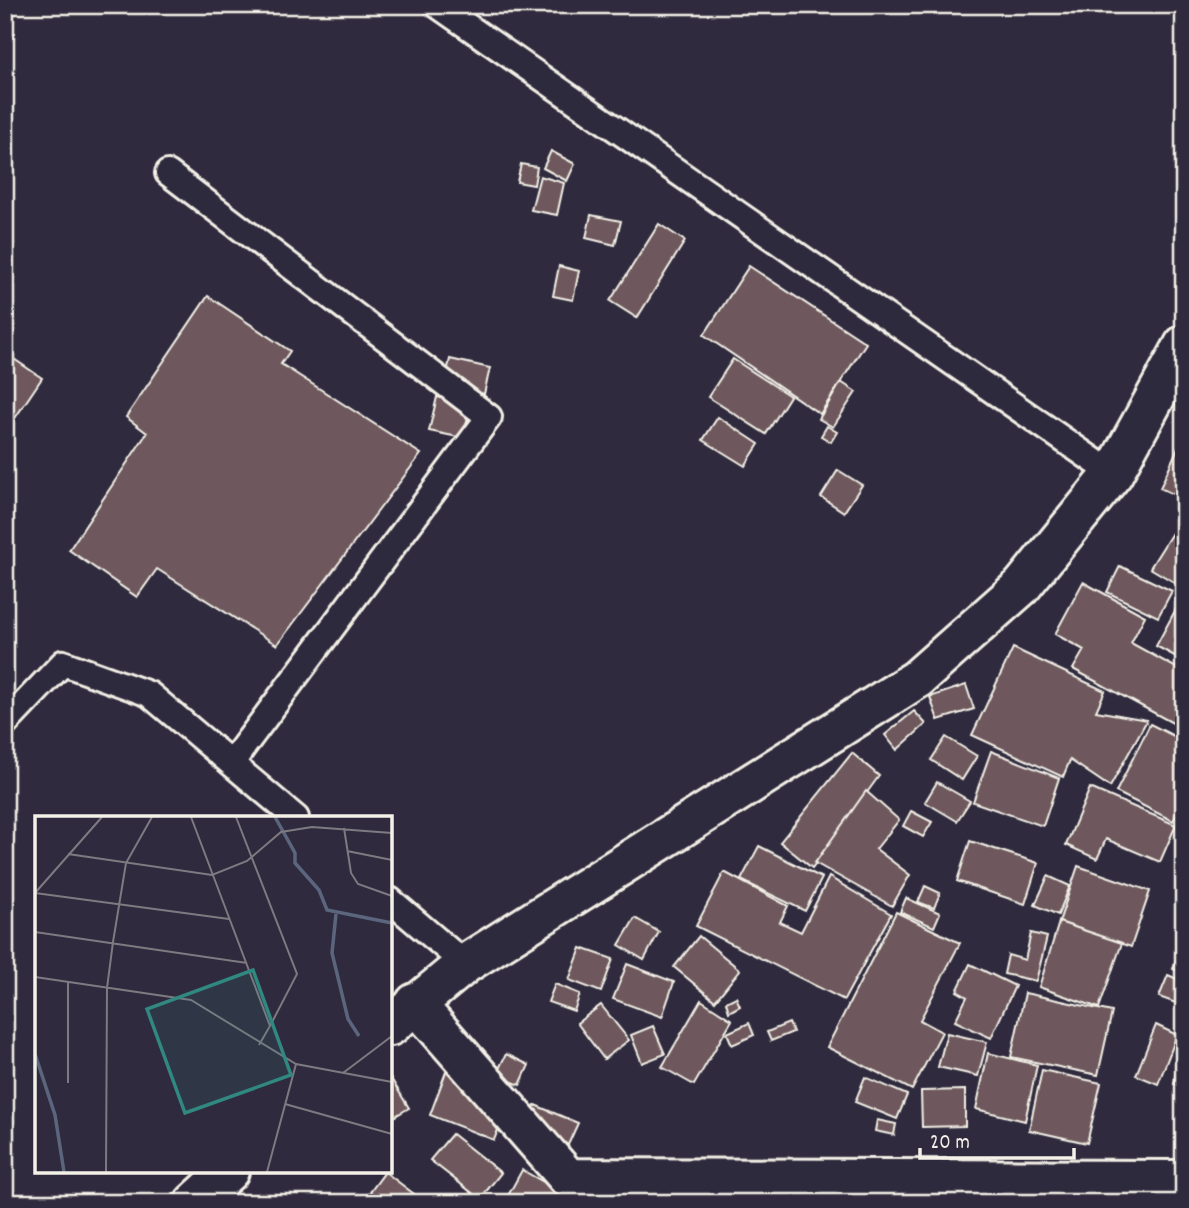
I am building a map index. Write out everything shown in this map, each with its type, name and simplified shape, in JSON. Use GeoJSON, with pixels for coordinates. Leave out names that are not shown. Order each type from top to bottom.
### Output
{"type":"FeatureCollection","features":[{"type":"Feature","properties":{"kind":"street"},"geometry":{"type":"LineString","coordinates":[[1184,345],[1113,474],[1022,586],[917,679],[465,964],[403,1015],[580,1190],[1184,1180]]}},
{"type":"Feature","properties":{"kind":"street"},"geometry":{"type":"LineString","coordinates":[[194,1203],[227,1173]]}},
{"type":"Feature","properties":{"kind":"lane"},"geometry":{"type":"LineString","coordinates":[[437,5],[1113,474]]}},
{"type":"Feature","properties":{"kind":"lane"},"geometry":{"type":"LineString","coordinates":[[168,173],[489,417],[232,762]]}},
{"type":"Feature","properties":{"kind":"lane"},"geometry":{"type":"LineString","coordinates":[[5,724],[63,663],[149,694],[294,816]]}},
{"type":"Feature","properties":{"kind":"lane"},"geometry":{"type":"LineString","coordinates":[[392,902],[465,964]]}},
{"type":"Feature","properties":{"kind":"building"},"geometry":{"type":"Polygon","coordinates":[[[551,151],[575,164],[567,181],[543,168],[551,151]]]}},
{"type":"Feature","properties":{"kind":"building"},"geometry":{"type":"Polygon","coordinates":[[[521,164],[537,167],[534,185],[517,182],[521,164]]]}},
{"type":"Feature","properties":{"kind":"building"},"geometry":{"type":"Polygon","coordinates":[[[540,176],[564,183],[557,215],[531,210],[540,176]]]}},
{"type":"Feature","properties":{"kind":"building"},"geometry":{"type":"Polygon","coordinates":[[[591,215],[621,221],[615,245],[586,238],[591,215]]]}},
{"type":"Feature","properties":{"kind":"building"},"geometry":{"type":"Polygon","coordinates":[[[659,224],[685,241],[637,318],[610,301],[659,224]]]}},
{"type":"Feature","properties":{"kind":"building"},"geometry":{"type":"Polygon","coordinates":[[[559,266],[579,271],[573,300],[553,296],[559,266]]]}},
{"type":"Feature","properties":{"kind":"building"},"geometry":{"type":"Polygon","coordinates":[[[749,266],[866,343],[820,414],[704,335],[749,266]]]}},
{"type":"Feature","properties":{"kind":"building"},"geometry":{"type":"Polygon","coordinates":[[[208,296],[290,351],[281,364],[421,454],[277,645],[157,569],[137,597],[69,550],[147,433],[126,417],[208,296]]]}},
{"type":"Feature","properties":{"kind":"building"},"geometry":{"type":"Polygon","coordinates":[[[5,353],[42,378],[5,433],[5,353]]]}},
{"type":"Feature","properties":{"kind":"building"},"geometry":{"type":"Polygon","coordinates":[[[450,359],[490,368],[484,394],[444,385],[450,359]]]}},
{"type":"Feature","properties":{"kind":"building"},"geometry":{"type":"Polygon","coordinates":[[[733,359],[790,396],[766,434],[708,397],[733,359]]]}},
{"type":"Feature","properties":{"kind":"building"},"geometry":{"type":"Polygon","coordinates":[[[841,382],[856,392],[833,427],[819,419],[841,382]]]}},
{"type":"Feature","properties":{"kind":"building"},"geometry":{"type":"Polygon","coordinates":[[[437,397],[471,404],[463,438],[429,431],[437,397]]]}},
{"type":"Feature","properties":{"kind":"building"},"geometry":{"type":"Polygon","coordinates":[[[718,417],[759,444],[745,466],[703,440],[718,417]]]}},
{"type":"Feature","properties":{"kind":"building"},"geometry":{"type":"Polygon","coordinates":[[[827,426],[837,432],[831,442],[821,436],[827,426]]]}},
{"type":"Feature","properties":{"kind":"building"},"geometry":{"type":"Polygon","coordinates":[[[1184,434],[1184,499],[1160,488],[1184,434]]]}},
{"type":"Feature","properties":{"kind":"building"},"geometry":{"type":"Polygon","coordinates":[[[838,470],[862,485],[844,512],[821,497],[838,470]]]}},
{"type":"Feature","properties":{"kind":"building"},"geometry":{"type":"Polygon","coordinates":[[[1184,514],[1184,588],[1150,568],[1184,514]]]}},
{"type":"Feature","properties":{"kind":"building"},"geometry":{"type":"Polygon","coordinates":[[[1120,566],[1172,591],[1158,617],[1107,592],[1120,566]]]}},
{"type":"Feature","properties":{"kind":"building"},"geometry":{"type":"Polygon","coordinates":[[[1083,582],[1145,616],[1131,643],[1184,672],[1182,728],[1073,669],[1084,650],[1055,634],[1083,582]]]}},
{"type":"Feature","properties":{"kind":"building"},"geometry":{"type":"Polygon","coordinates":[[[1177,607],[1184,610],[1184,661],[1156,646],[1177,607]]]}},
{"type":"Feature","properties":{"kind":"building"},"geometry":{"type":"Polygon","coordinates":[[[1013,648],[1105,691],[1096,711],[1147,720],[1110,787],[1070,760],[1063,777],[972,735],[1013,648]]]}},
{"type":"Feature","properties":{"kind":"building"},"geometry":{"type":"Polygon","coordinates":[[[966,685],[974,709],[938,720],[930,697],[966,685]]]}},
{"type":"Feature","properties":{"kind":"building"},"geometry":{"type":"Polygon","coordinates":[[[914,711],[926,724],[897,750],[885,735],[914,711]]]}},
{"type":"Feature","properties":{"kind":"building"},"geometry":{"type":"Polygon","coordinates":[[[1150,724],[1184,741],[1184,801],[1173,821],[1116,792],[1150,724]]]}},
{"type":"Feature","properties":{"kind":"building"},"geometry":{"type":"Polygon","coordinates":[[[946,737],[977,756],[962,780],[931,760],[946,737]]]}},
{"type":"Feature","properties":{"kind":"building"},"geometry":{"type":"Polygon","coordinates":[[[991,751],[1059,778],[1043,826],[973,802],[991,751]]]}},
{"type":"Feature","properties":{"kind":"building"},"geometry":{"type":"Polygon","coordinates":[[[852,753],[879,776],[812,868],[780,842],[852,753]]]}},
{"type":"Feature","properties":{"kind":"building"},"geometry":{"type":"Polygon","coordinates":[[[937,782],[970,801],[957,821],[925,802],[937,782]]]}},
{"type":"Feature","properties":{"kind":"building"},"geometry":{"type":"Polygon","coordinates":[[[1090,788],[1176,825],[1160,862],[1106,839],[1097,859],[1066,845],[1090,788]]]}},
{"type":"Feature","properties":{"kind":"building"},"geometry":{"type":"Polygon","coordinates":[[[866,791],[899,820],[876,849],[910,875],[892,906],[815,863],[866,791]]]}},
{"type":"Feature","properties":{"kind":"building"},"geometry":{"type":"Polygon","coordinates":[[[911,811],[932,822],[923,837],[903,826],[911,811]]]}},
{"type":"Feature","properties":{"kind":"building"},"geometry":{"type":"Polygon","coordinates":[[[970,841],[1038,863],[1025,904],[957,881],[970,841]]]}},
{"type":"Feature","properties":{"kind":"building"},"geometry":{"type":"Polygon","coordinates":[[[759,846],[822,878],[805,911],[741,880],[759,846]]]}},
{"type":"Feature","properties":{"kind":"building"},"geometry":{"type":"Polygon","coordinates":[[[1078,866],[1150,891],[1131,947],[1059,922],[1078,866]]]}},
{"type":"Feature","properties":{"kind":"building"},"geometry":{"type":"Polygon","coordinates":[[[724,872],[788,906],[780,922],[801,932],[829,877],[891,914],[844,1000],[696,926],[724,872]]]}},
{"type":"Feature","properties":{"kind":"building"},"geometry":{"type":"Polygon","coordinates":[[[1048,876],[1070,886],[1058,915],[1035,905],[1048,876]]]}},
{"type":"Feature","properties":{"kind":"building"},"geometry":{"type":"Polygon","coordinates":[[[925,886],[940,893],[934,908],[918,902],[925,886]]]}},
{"type":"Feature","properties":{"kind":"building"},"geometry":{"type":"Polygon","coordinates":[[[906,898],[940,913],[934,927],[900,912],[906,898]]]}},
{"type":"Feature","properties":{"kind":"building"},"geometry":{"type":"Polygon","coordinates":[[[896,912],[960,943],[920,1020],[942,1032],[912,1090],[827,1047],[896,912]]]}},
{"type":"Feature","properties":{"kind":"building"},"geometry":{"type":"Polygon","coordinates":[[[635,918],[659,932],[644,960],[619,945],[635,918]]]}},
{"type":"Feature","properties":{"kind":"building"},"geometry":{"type":"Polygon","coordinates":[[[1059,922],[1122,943],[1099,1008],[1039,987],[1059,922]]]}},
{"type":"Feature","properties":{"kind":"building"},"geometry":{"type":"Polygon","coordinates":[[[1031,933],[1047,937],[1036,981],[1004,974],[1008,955],[1025,960],[1031,933]]]}},
{"type":"Feature","properties":{"kind":"building"},"geometry":{"type":"Polygon","coordinates":[[[699,936],[740,970],[715,1001],[674,967],[699,936]]]}},
{"type":"Feature","properties":{"kind":"building"},"geometry":{"type":"Polygon","coordinates":[[[1184,940],[1184,973],[1173,969],[1184,940]]]}},
{"type":"Feature","properties":{"kind":"building"},"geometry":{"type":"Polygon","coordinates":[[[581,948],[613,959],[601,992],[569,980],[581,948]]]}},
{"type":"Feature","properties":{"kind":"building"},"geometry":{"type":"Polygon","coordinates":[[[627,964],[674,982],[662,1017],[613,999],[627,964]]]}},
{"type":"Feature","properties":{"kind":"building"},"geometry":{"type":"Polygon","coordinates":[[[970,964],[1015,986],[991,1038],[955,1021],[967,997],[957,991],[970,964]]]}},
{"type":"Feature","properties":{"kind":"building"},"geometry":{"type":"Polygon","coordinates":[[[1168,975],[1184,982],[1184,1006],[1159,997],[1168,975]]]}},
{"type":"Feature","properties":{"kind":"building"},"geometry":{"type":"Polygon","coordinates":[[[555,984],[580,994],[574,1011],[548,1002],[555,984]]]}},
{"type":"Feature","properties":{"kind":"building"},"geometry":{"type":"Polygon","coordinates":[[[1025,993],[1112,1012],[1098,1075],[1011,1057],[1025,993]]]}},
{"type":"Feature","properties":{"kind":"building"},"geometry":{"type":"Polygon","coordinates":[[[736,997],[740,1006],[729,1012],[726,1002],[736,997]]]}},
{"type":"Feature","properties":{"kind":"building"},"geometry":{"type":"Polygon","coordinates":[[[701,1000],[732,1020],[694,1085],[662,1067],[701,1000]]]}},
{"type":"Feature","properties":{"kind":"building"},"geometry":{"type":"Polygon","coordinates":[[[601,1005],[629,1040],[604,1059],[577,1023],[601,1005]]]}},
{"type":"Feature","properties":{"kind":"building"},"geometry":{"type":"Polygon","coordinates":[[[5,1011],[9,1041],[5,1042],[5,1011]]]}},
{"type":"Feature","properties":{"kind":"building"},"geometry":{"type":"Polygon","coordinates":[[[749,1023],[754,1035],[732,1045],[727,1033],[749,1023]]]}},
{"type":"Feature","properties":{"kind":"building"},"geometry":{"type":"Polygon","coordinates":[[[789,1023],[793,1032],[771,1041],[767,1032],[789,1023]]]}},
{"type":"Feature","properties":{"kind":"building"},"geometry":{"type":"Polygon","coordinates":[[[1156,1025],[1177,1035],[1158,1084],[1136,1075],[1156,1025]]]}},
{"type":"Feature","properties":{"kind":"building"},"geometry":{"type":"Polygon","coordinates":[[[653,1026],[665,1054],[642,1063],[631,1035],[653,1026]]]}},
{"type":"Feature","properties":{"kind":"building"},"geometry":{"type":"Polygon","coordinates":[[[947,1033],[987,1042],[978,1076],[938,1067],[947,1033]]]}},
{"type":"Feature","properties":{"kind":"building"},"geometry":{"type":"Polygon","coordinates":[[[1184,1038],[1184,1086],[1174,1084],[1184,1038]]]}},
{"type":"Feature","properties":{"kind":"building"},"geometry":{"type":"Polygon","coordinates":[[[988,1053],[1037,1065],[1025,1121],[976,1109],[988,1053]]]}},
{"type":"Feature","properties":{"kind":"building"},"geometry":{"type":"Polygon","coordinates":[[[506,1054],[529,1065],[520,1085],[496,1075],[506,1054]]]}},
{"type":"Feature","properties":{"kind":"building"},"geometry":{"type":"Polygon","coordinates":[[[447,1069],[512,1094],[494,1140],[430,1115],[447,1069]]]}},
{"type":"Feature","properties":{"kind":"building"},"geometry":{"type":"Polygon","coordinates":[[[1042,1070],[1101,1083],[1087,1143],[1029,1130],[1042,1070]]]}},
{"type":"Feature","properties":{"kind":"building"},"geometry":{"type":"Polygon","coordinates":[[[865,1077],[907,1095],[897,1119],[855,1102],[865,1077]]]}},
{"type":"Feature","properties":{"kind":"building"},"geometry":{"type":"Polygon","coordinates":[[[392,1080],[409,1108],[392,1118],[392,1080]]]}},
{"type":"Feature","properties":{"kind":"building"},"geometry":{"type":"Polygon","coordinates":[[[965,1090],[965,1126],[922,1127],[921,1091],[965,1090]]]}},
{"type":"Feature","properties":{"kind":"building"},"geometry":{"type":"Polygon","coordinates":[[[535,1105],[578,1123],[568,1145],[526,1126],[535,1105]]]}},
{"type":"Feature","properties":{"kind":"building"},"geometry":{"type":"Polygon","coordinates":[[[877,1120],[896,1124],[894,1135],[875,1131],[877,1120]]]}},
{"type":"Feature","properties":{"kind":"building"},"geometry":{"type":"Polygon","coordinates":[[[452,1134],[501,1173],[480,1199],[430,1160],[452,1134]]]}},
{"type":"Feature","properties":{"kind":"building"},"geometry":{"type":"Polygon","coordinates":[[[522,1170],[563,1193],[558,1203],[504,1203],[522,1170]]]}},
{"type":"Feature","properties":{"kind":"building"},"geometry":{"type":"Polygon","coordinates":[[[386,1173],[426,1203],[362,1203],[386,1173]]]}},
{"type":"Feature","properties":{"kind":"building"},"geometry":{"type":"Polygon","coordinates":[[[745,1182],[796,1200],[795,1203],[738,1203],[745,1182]]]}}]}
